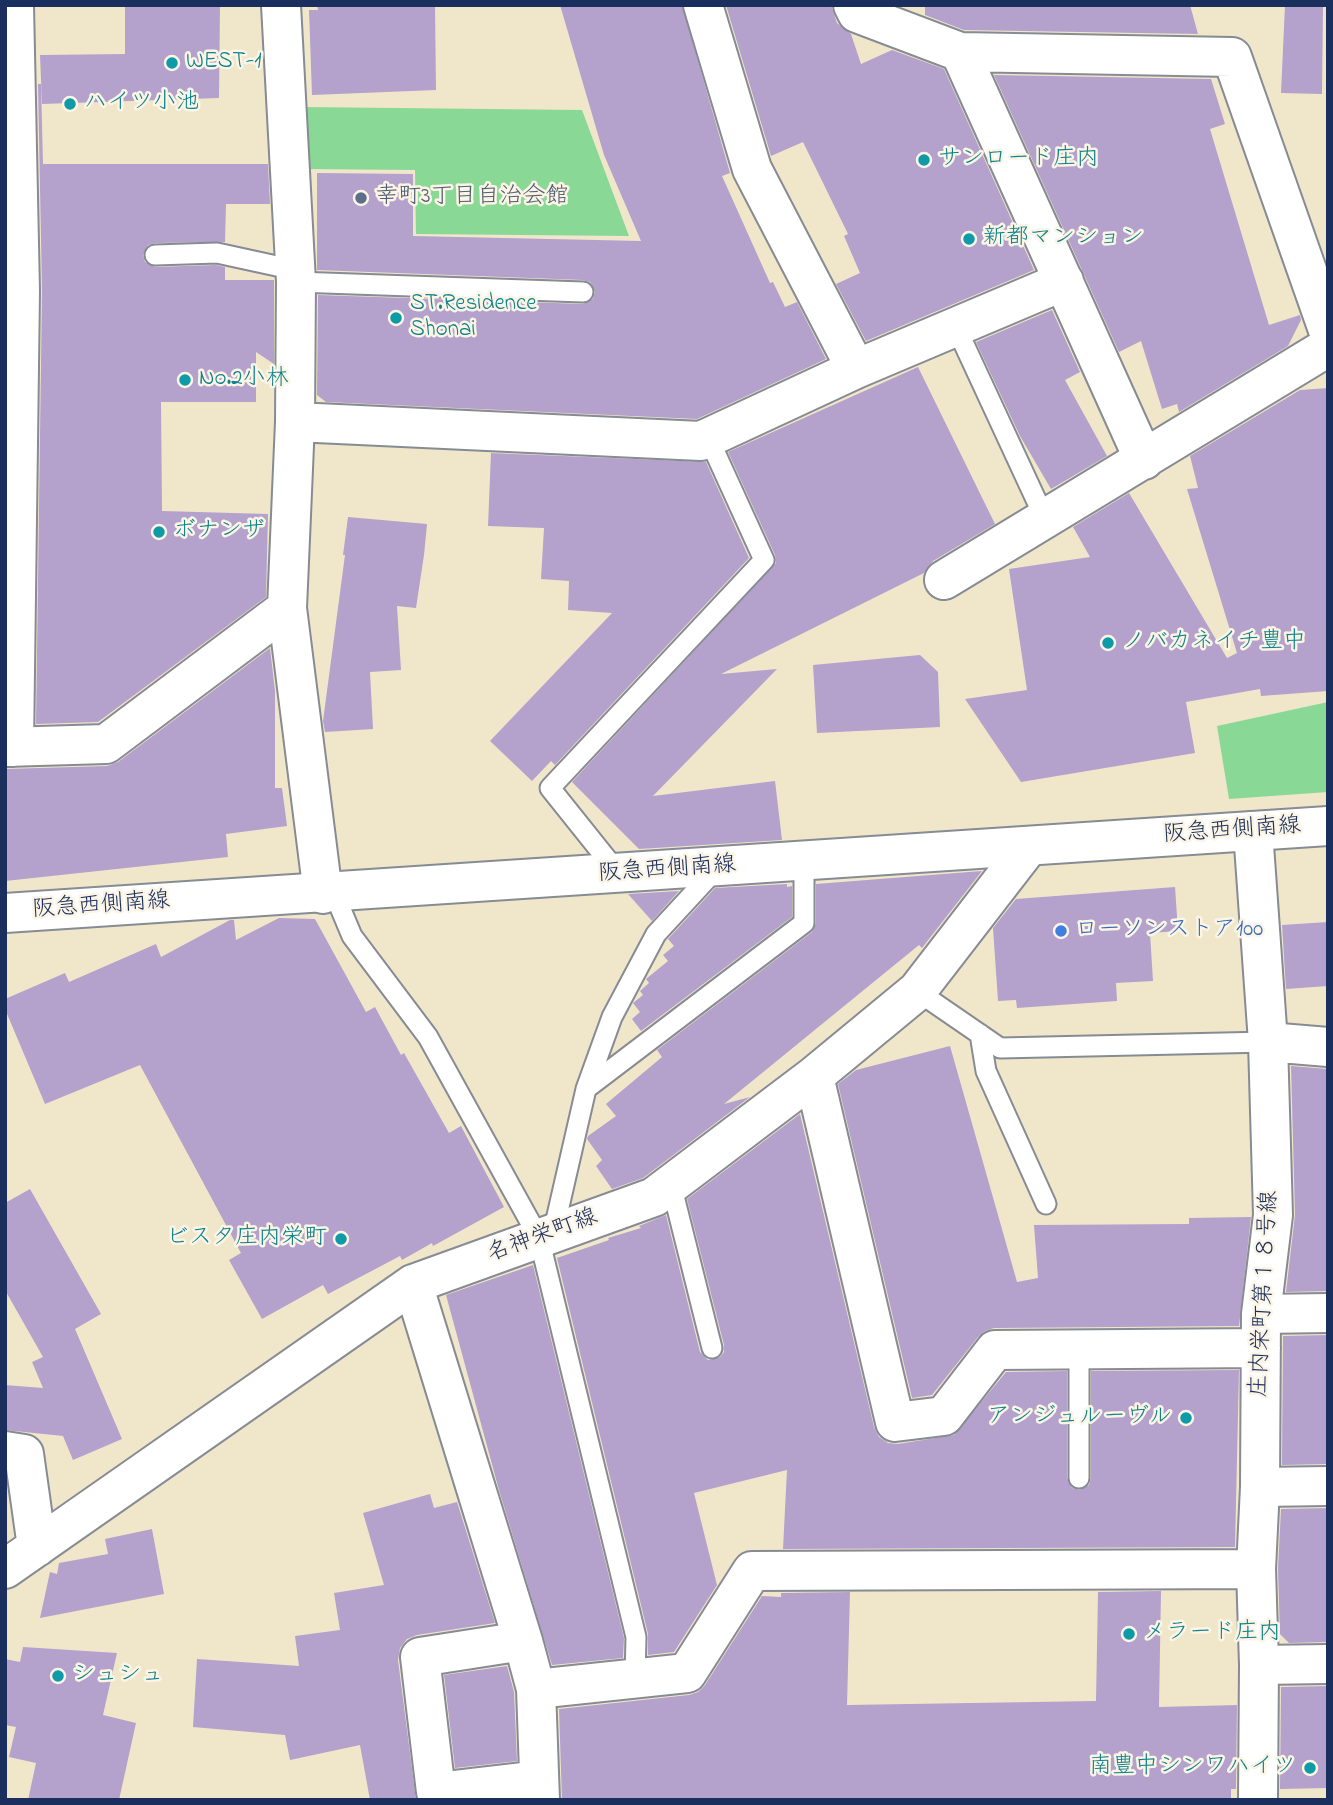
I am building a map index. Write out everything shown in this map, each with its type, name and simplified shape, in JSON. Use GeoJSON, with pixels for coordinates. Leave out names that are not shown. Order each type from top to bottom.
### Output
{"type":"FeatureCollection","features":[{"type":"Feature","properties":{"kind":"street"},"geometry":{"type":"LineString","coordinates":[[13,5],[20,291],[10,747],[106,744],[287,608]]}},
{"type":"Feature","properties":{"kind":"street"},"geometry":{"type":"LineString","coordinates":[[281,5],[295,276],[295,422],[287,608],[328,893]]}},
{"type":"Feature","properties":{"kind":"street"},"geometry":{"type":"LineString","coordinates":[[703,5],[752,169],[856,369]]}},
{"type":"Feature","properties":{"kind":"street"},"geometry":{"type":"LineString","coordinates":[[853,5],[857,13],[960,52],[1232,57],[1328,330]]}},
{"type":"Feature","properties":{"kind":"street"},"geometry":{"type":"LineString","coordinates":[[960,52],[1144,460]]}},
{"type":"Feature","properties":{"kind":"street"},"geometry":{"type":"LineString","coordinates":[[295,422],[701,441],[856,369],[1063,281]]}},
{"type":"Feature","properties":{"kind":"street"},"geometry":{"type":"LineString","coordinates":[[944,580],[1328,347]]}},
{"type":"Feature","properties":{"kind":"street","name":"阪急西側南線"},"geometry":{"type":"LineString","coordinates":[[5,913],[1328,826]]}},
{"type":"Feature","properties":{"kind":"street","name":"庄内栄町第１８号線"},"geometry":{"type":"LineString","coordinates":[[1254,831],[1268,1042],[1273,1215],[1261,1331],[1260,1487],[1256,1569],[1259,1665],[1258,1800]]}},
{"type":"Feature","properties":{"kind":"street","name":"名神栄町線"},"geometry":{"type":"LineString","coordinates":[[5,1569],[413,1284],[654,1197],[814,1076],[917,991],[1029,846]]}},
{"type":"Feature","properties":{"kind":"street"},"geometry":{"type":"LineString","coordinates":[[1268,1042],[1328,1047]]}},
{"type":"Feature","properties":{"kind":"street"},"geometry":{"type":"LineString","coordinates":[[814,1076],[895,1422],[944,1416],[995,1350],[1079,1349],[1261,1331],[1328,1313]]}},
{"type":"Feature","properties":{"kind":"street"},"geometry":{"type":"LineString","coordinates":[[413,1284],[523,1641],[536,1689],[540,1790],[436,1792],[420,1657],[523,1641]]}},
{"type":"Feature","properties":{"kind":"street"},"geometry":{"type":"LineString","coordinates":[[5,1451],[24,1454],[37,1547]]}},
{"type":"Feature","properties":{"kind":"street"},"geometry":{"type":"LineString","coordinates":[[1260,1487],[1328,1486]]}},
{"type":"Feature","properties":{"kind":"street"},"geometry":{"type":"LineString","coordinates":[[536,1689],[687,1672],[752,1571],[1256,1569]]}},
{"type":"Feature","properties":{"kind":"street"},"geometry":{"type":"LineString","coordinates":[[1259,1665],[1328,1664]]}},
{"type":"Feature","properties":{"kind":"lane"},"geometry":{"type":"LineString","coordinates":[[155,255],[217,253],[295,276],[583,292]]}},
{"type":"Feature","properties":{"kind":"lane"},"geometry":{"type":"LineString","coordinates":[[956,327],[1045,519]]}},
{"type":"Feature","properties":{"kind":"lane"},"geometry":{"type":"LineString","coordinates":[[619,874],[550,788],[764,561],[708,437]]}},
{"type":"Feature","properties":{"kind":"lane"},"geometry":{"type":"LineString","coordinates":[[586,1089],[804,923],[804,862]]}},
{"type":"Feature","properties":{"kind":"lane"},"geometry":{"type":"LineString","coordinates":[[546,1236],[586,1089],[612,1017],[656,934],[718,867]]}},
{"type":"Feature","properties":{"kind":"lane"},"geometry":{"type":"LineString","coordinates":[[328,893],[352,936],[428,1037],[546,1236],[636,1637],[635,1678]]}},
{"type":"Feature","properties":{"kind":"lane"},"geometry":{"type":"LineString","coordinates":[[917,991],[1000,1048],[1268,1042]]}},
{"type":"Feature","properties":{"kind":"lane"},"geometry":{"type":"LineString","coordinates":[[980,1034],[986,1071],[1046,1203]]}},
{"type":"Feature","properties":{"kind":"lane"},"geometry":{"type":"LineString","coordinates":[[671,1184],[712,1348]]}},
{"type":"Feature","properties":{"kind":"lane"},"geometry":{"type":"LineString","coordinates":[[1079,1349],[1079,1478]]}},
{"type":"Feature","properties":{"kind":"green space"},"geometry":{"type":"Polygon","coordinates":[[[301,107],[582,110],[629,236],[416,234],[415,170],[300,169],[301,107]]]}},
{"type":"Feature","properties":{"kind":"green space"},"geometry":{"type":"Polygon","coordinates":[[[1328,702],[1328,792],[1229,799],[1217,726],[1328,702]]]}},
{"type":"Feature","properties":{"kind":"building","name":"WEST-1"},"geometry":{"type":"Polygon","coordinates":[[[125,5],[220,5],[219,98],[42,104],[40,55],[125,54],[125,5]]]}},
{"type":"Feature","properties":{"kind":"building"},"geometry":{"type":"Polygon","coordinates":[[[317,5],[435,5],[436,90],[312,95],[309,10],[318,10],[317,5]]]}},
{"type":"Feature","properties":{"kind":"building"},"geometry":{"type":"Polygon","coordinates":[[[560,5],[682,5],[730,173],[722,176],[770,283],[773,282],[785,307],[797,302],[826,359],[697,419],[326,402],[317,395],[318,295],[583,304],[593,299],[595,292],[590,282],[583,280],[317,270],[317,173],[413,174],[413,236],[641,241],[604,155],[560,5]]]}},
{"type":"Feature","properties":{"kind":"building"},"geometry":{"type":"Polygon","coordinates":[[[726,5],[831,5],[837,23],[851,34],[861,64],[892,50],[944,69],[1034,270],[866,341],[836,284],[860,273],[844,236],[848,234],[803,142],[771,156],[726,5]]]}},
{"type":"Feature","properties":{"kind":"building"},"geometry":{"type":"Polygon","coordinates":[[[925,5],[1190,5],[1198,34],[964,30],[925,15],[925,5]]]}},
{"type":"Feature","properties":{"kind":"building"},"geometry":{"type":"Polygon","coordinates":[[[1285,5],[1323,5],[1322,94],[1281,93],[1285,5]]]}},
{"type":"Feature","properties":{"kind":"building"},"geometry":{"type":"Polygon","coordinates":[[[994,75],[1211,79],[1225,124],[1210,129],[1269,325],[1300,315],[1301,320],[1288,346],[1179,412],[1177,404],[1162,409],[1141,341],[1119,352],[994,75]]]}},
{"type":"Feature","properties":{"kind":"building"},"geometry":{"type":"Polygon","coordinates":[[[38,84],[41,84],[43,164],[268,164],[270,204],[226,204],[225,242],[155,243],[148,245],[143,255],[145,262],[155,267],[216,265],[225,267],[225,280],[274,280],[274,364],[256,352],[256,402],[161,402],[162,511],[268,514],[266,597],[98,722],[36,724],[42,291],[38,84]]]}},
{"type":"Feature","properties":{"kind":"building"},"geometry":{"type":"Polygon","coordinates":[[[1052,310],[1080,372],[1065,380],[1107,456],[1051,489],[1020,436],[976,342],[1052,310]]]}},
{"type":"Feature","properties":{"kind":"building"},"geometry":{"type":"Polygon","coordinates":[[[918,367],[995,524],[933,561],[924,573],[721,674],[777,669],[653,796],[775,781],[782,840],[639,849],[572,782],[776,563],[775,555],[728,452],[918,367]]]}},
{"type":"Feature","properties":{"kind":"building"},"geometry":{"type":"Polygon","coordinates":[[[1328,388],[1328,691],[1261,696],[1260,689],[1186,702],[1195,753],[1021,782],[965,699],[1027,690],[1009,569],[1090,557],[1073,527],[1129,493],[1227,658],[1237,653],[1187,489],[1198,488],[1190,456],[1300,390],[1328,388]]]}},
{"type":"Feature","properties":{"kind":"building"},"geometry":{"type":"Polygon","coordinates":[[[491,453],[706,462],[749,558],[555,765],[551,761],[532,781],[490,741],[612,613],[568,610],[569,581],[541,579],[544,528],[488,526],[491,453]]]}},
{"type":"Feature","properties":{"kind":"building"},"geometry":{"type":"Polygon","coordinates":[[[348,517],[427,524],[424,555],[416,608],[397,606],[401,670],[370,672],[373,729],[325,732],[323,721],[348,517]]]}},
{"type":"Feature","properties":{"kind":"building"},"geometry":{"type":"Polygon","coordinates":[[[270,648],[275,691],[275,788],[282,788],[287,826],[226,834],[228,857],[5,881],[5,769],[107,766],[118,762],[270,648]]]}},
{"type":"Feature","properties":{"kind":"building"},"geometry":{"type":"Polygon","coordinates":[[[920,655],[938,672],[940,727],[817,733],[813,665],[920,655]]]}},
{"type":"Feature","properties":{"kind":"building"},"geometry":{"type":"Polygon","coordinates":[[[982,871],[922,948],[919,945],[724,1104],[750,1097],[643,1178],[612,1189],[596,1166],[602,1160],[587,1139],[616,1116],[606,1104],[662,1057],[657,1050],[812,932],[816,923],[816,884],[982,871]]]}},
{"type":"Feature","properties":{"kind":"building"},"geometry":{"type":"Polygon","coordinates":[[[787,884],[787,887],[792,886],[792,917],[641,1031],[632,1019],[640,1012],[633,1003],[643,995],[640,991],[649,983],[646,979],[668,961],[663,955],[674,946],[668,939],[715,888],[787,884]]]}},
{"type":"Feature","properties":{"kind":"building"},"geometry":{"type":"Polygon","coordinates":[[[1175,887],[1178,931],[1150,933],[1153,981],[1116,983],[1117,1001],[1017,1008],[1016,1000],[998,1001],[993,928],[1016,899],[1175,887]]]}},
{"type":"Feature","properties":{"kind":"building"},"geometry":{"type":"Polygon","coordinates":[[[679,891],[652,921],[628,894],[679,891]]]}},
{"type":"Feature","properties":{"kind":"building"},"geometry":{"type":"Polygon","coordinates":[[[279,918],[315,919],[366,1012],[375,1007],[449,1133],[461,1126],[504,1207],[433,1246],[432,1243],[402,1260],[400,1256],[328,1294],[323,1285],[262,1319],[229,1260],[241,1253],[140,1065],[45,1104],[5,1009],[5,999],[65,973],[69,982],[156,944],[161,957],[230,920],[234,920],[236,940],[279,918]]]}},
{"type":"Feature","properties":{"kind":"building"},"geometry":{"type":"Polygon","coordinates":[[[1328,922],[1328,986],[1286,989],[1282,925],[1328,922]]]}},
{"type":"Feature","properties":{"kind":"building"},"geometry":{"type":"Polygon","coordinates":[[[950,1046],[1017,1282],[1038,1278],[1034,1225],[1189,1224],[1189,1218],[1251,1217],[1239,1326],[994,1328],[978,1337],[932,1395],[912,1398],[838,1084],[856,1070],[950,1046]]]}},
{"type":"Feature","properties":{"kind":"building"},"geometry":{"type":"Polygon","coordinates":[[[1291,1066],[1328,1069],[1328,1291],[1286,1292],[1295,1215],[1291,1066]]]}},
{"type":"Feature","properties":{"kind":"building"},"geometry":{"type":"Polygon","coordinates":[[[800,1114],[874,1427],[879,1437],[888,1443],[898,1444],[954,1435],[1006,1372],[1067,1371],[1067,1478],[1072,1488],[1080,1490],[1089,1485],[1091,1478],[1091,1371],[1239,1370],[1235,1547],[783,1549],[787,1470],[694,1493],[717,1585],[674,1652],[648,1655],[648,1634],[557,1258],[641,1228],[639,1226],[666,1215],[700,1352],[708,1360],[720,1357],[724,1352],[724,1345],[687,1199],[800,1114]]]}},
{"type":"Feature","properties":{"kind":"building"},"geometry":{"type":"Polygon","coordinates":[[[30,1189],[101,1314],[75,1329],[122,1439],[73,1460],[63,1436],[5,1430],[5,1385],[43,1388],[32,1362],[43,1357],[5,1290],[5,1203],[30,1189]]]}},
{"type":"Feature","properties":{"kind":"building"},"geometry":{"type":"Polygon","coordinates":[[[533,1265],[624,1638],[623,1658],[552,1665],[499,1490],[446,1295],[533,1265]]]}},
{"type":"Feature","properties":{"kind":"building"},"geometry":{"type":"Polygon","coordinates":[[[1328,1335],[1328,1464],[1282,1465],[1283,1336],[1328,1335]]]}},
{"type":"Feature","properties":{"kind":"building"},"geometry":{"type":"Polygon","coordinates":[[[430,1494],[434,1508],[457,1502],[495,1623],[417,1635],[407,1639],[400,1648],[398,1660],[416,1800],[370,1800],[360,1745],[290,1760],[285,1735],[193,1727],[197,1659],[299,1666],[295,1636],[340,1630],[334,1593],[384,1585],[363,1513],[430,1494]]]}},
{"type":"Feature","properties":{"kind":"building"},"geometry":{"type":"Polygon","coordinates":[[[1328,1508],[1328,1642],[1289,1643],[1280,1634],[1278,1569],[1281,1509],[1328,1508]]]}},
{"type":"Feature","properties":{"kind":"building"},"geometry":{"type":"Polygon","coordinates":[[[152,1529],[164,1594],[40,1618],[50,1572],[57,1574],[59,1563],[108,1554],[105,1539],[152,1529]]]}},
{"type":"Feature","properties":{"kind":"building"},"geometry":{"type":"Polygon","coordinates":[[[1161,1591],[1159,1707],[1237,1705],[1236,1789],[1231,1789],[1231,1800],[562,1800],[559,1709],[698,1692],[762,1596],[781,1597],[781,1593],[850,1592],[847,1705],[1096,1701],[1098,1592],[1161,1591]]]}},
{"type":"Feature","properties":{"kind":"building","name":"シュシュ"},"geometry":{"type":"Polygon","coordinates":[[[23,1647],[117,1653],[103,1715],[136,1723],[119,1800],[28,1800],[36,1763],[9,1757],[16,1727],[5,1725],[5,1659],[20,1662],[23,1647]]]}},
{"type":"Feature","properties":{"kind":"building"},"geometry":{"type":"Polygon","coordinates":[[[507,1666],[514,1692],[517,1761],[455,1768],[444,1675],[507,1666]]]}},
{"type":"Feature","properties":{"kind":"building"},"geometry":{"type":"Polygon","coordinates":[[[1328,1686],[1328,1788],[1280,1789],[1281,1687],[1328,1686]]]}},
{"type":"Feature","properties":{"kind":"place","name":"WEST-1"},"geometry":{"type":"Point","coordinates":[172,63]}},
{"type":"Feature","properties":{"kind":"place","name":"ハイツ小池"},"geometry":{"type":"Point","coordinates":[70,104]}},
{"type":"Feature","properties":{"kind":"place","name":"サンロード庄内"},"geometry":{"type":"Point","coordinates":[924,160]}},
{"type":"Feature","properties":{"kind":"place","name":"幸町3丁目自治会館"},"geometry":{"type":"Point","coordinates":[361,198]}},
{"type":"Feature","properties":{"kind":"place","name":"新都マンション"},"geometry":{"type":"Point","coordinates":[969,239]}},
{"type":"Feature","properties":{"kind":"place","name":"ST.Residence Shonai"},"geometry":{"type":"Point","coordinates":[396,318]}},
{"type":"Feature","properties":{"kind":"place","name":"No.2小林"},"geometry":{"type":"Point","coordinates":[185,380]}},
{"type":"Feature","properties":{"kind":"place","name":"ボナンザ"},"geometry":{"type":"Point","coordinates":[159,532]}},
{"type":"Feature","properties":{"kind":"place","name":"ノバカネイチ豊中"},"geometry":{"type":"Point","coordinates":[1108,643]}},
{"type":"Feature","properties":{"kind":"place","name":"ローソンストア100"},"geometry":{"type":"Point","coordinates":[1061,931]}},
{"type":"Feature","properties":{"kind":"place","name":"ビスタ庄内栄町"},"geometry":{"type":"Point","coordinates":[341,1239]}},
{"type":"Feature","properties":{"kind":"place","name":"アンジュルーヴル"},"geometry":{"type":"Point","coordinates":[1186,1418]}},
{"type":"Feature","properties":{"kind":"place","name":"メラード庄内"},"geometry":{"type":"Point","coordinates":[1129,1634]}},
{"type":"Feature","properties":{"kind":"place","name":"シュシュ"},"geometry":{"type":"Point","coordinates":[58,1676]}},
{"type":"Feature","properties":{"kind":"place","name":"南豊中シンワハイツ"},"geometry":{"type":"Point","coordinates":[1310,1768]}}]}
